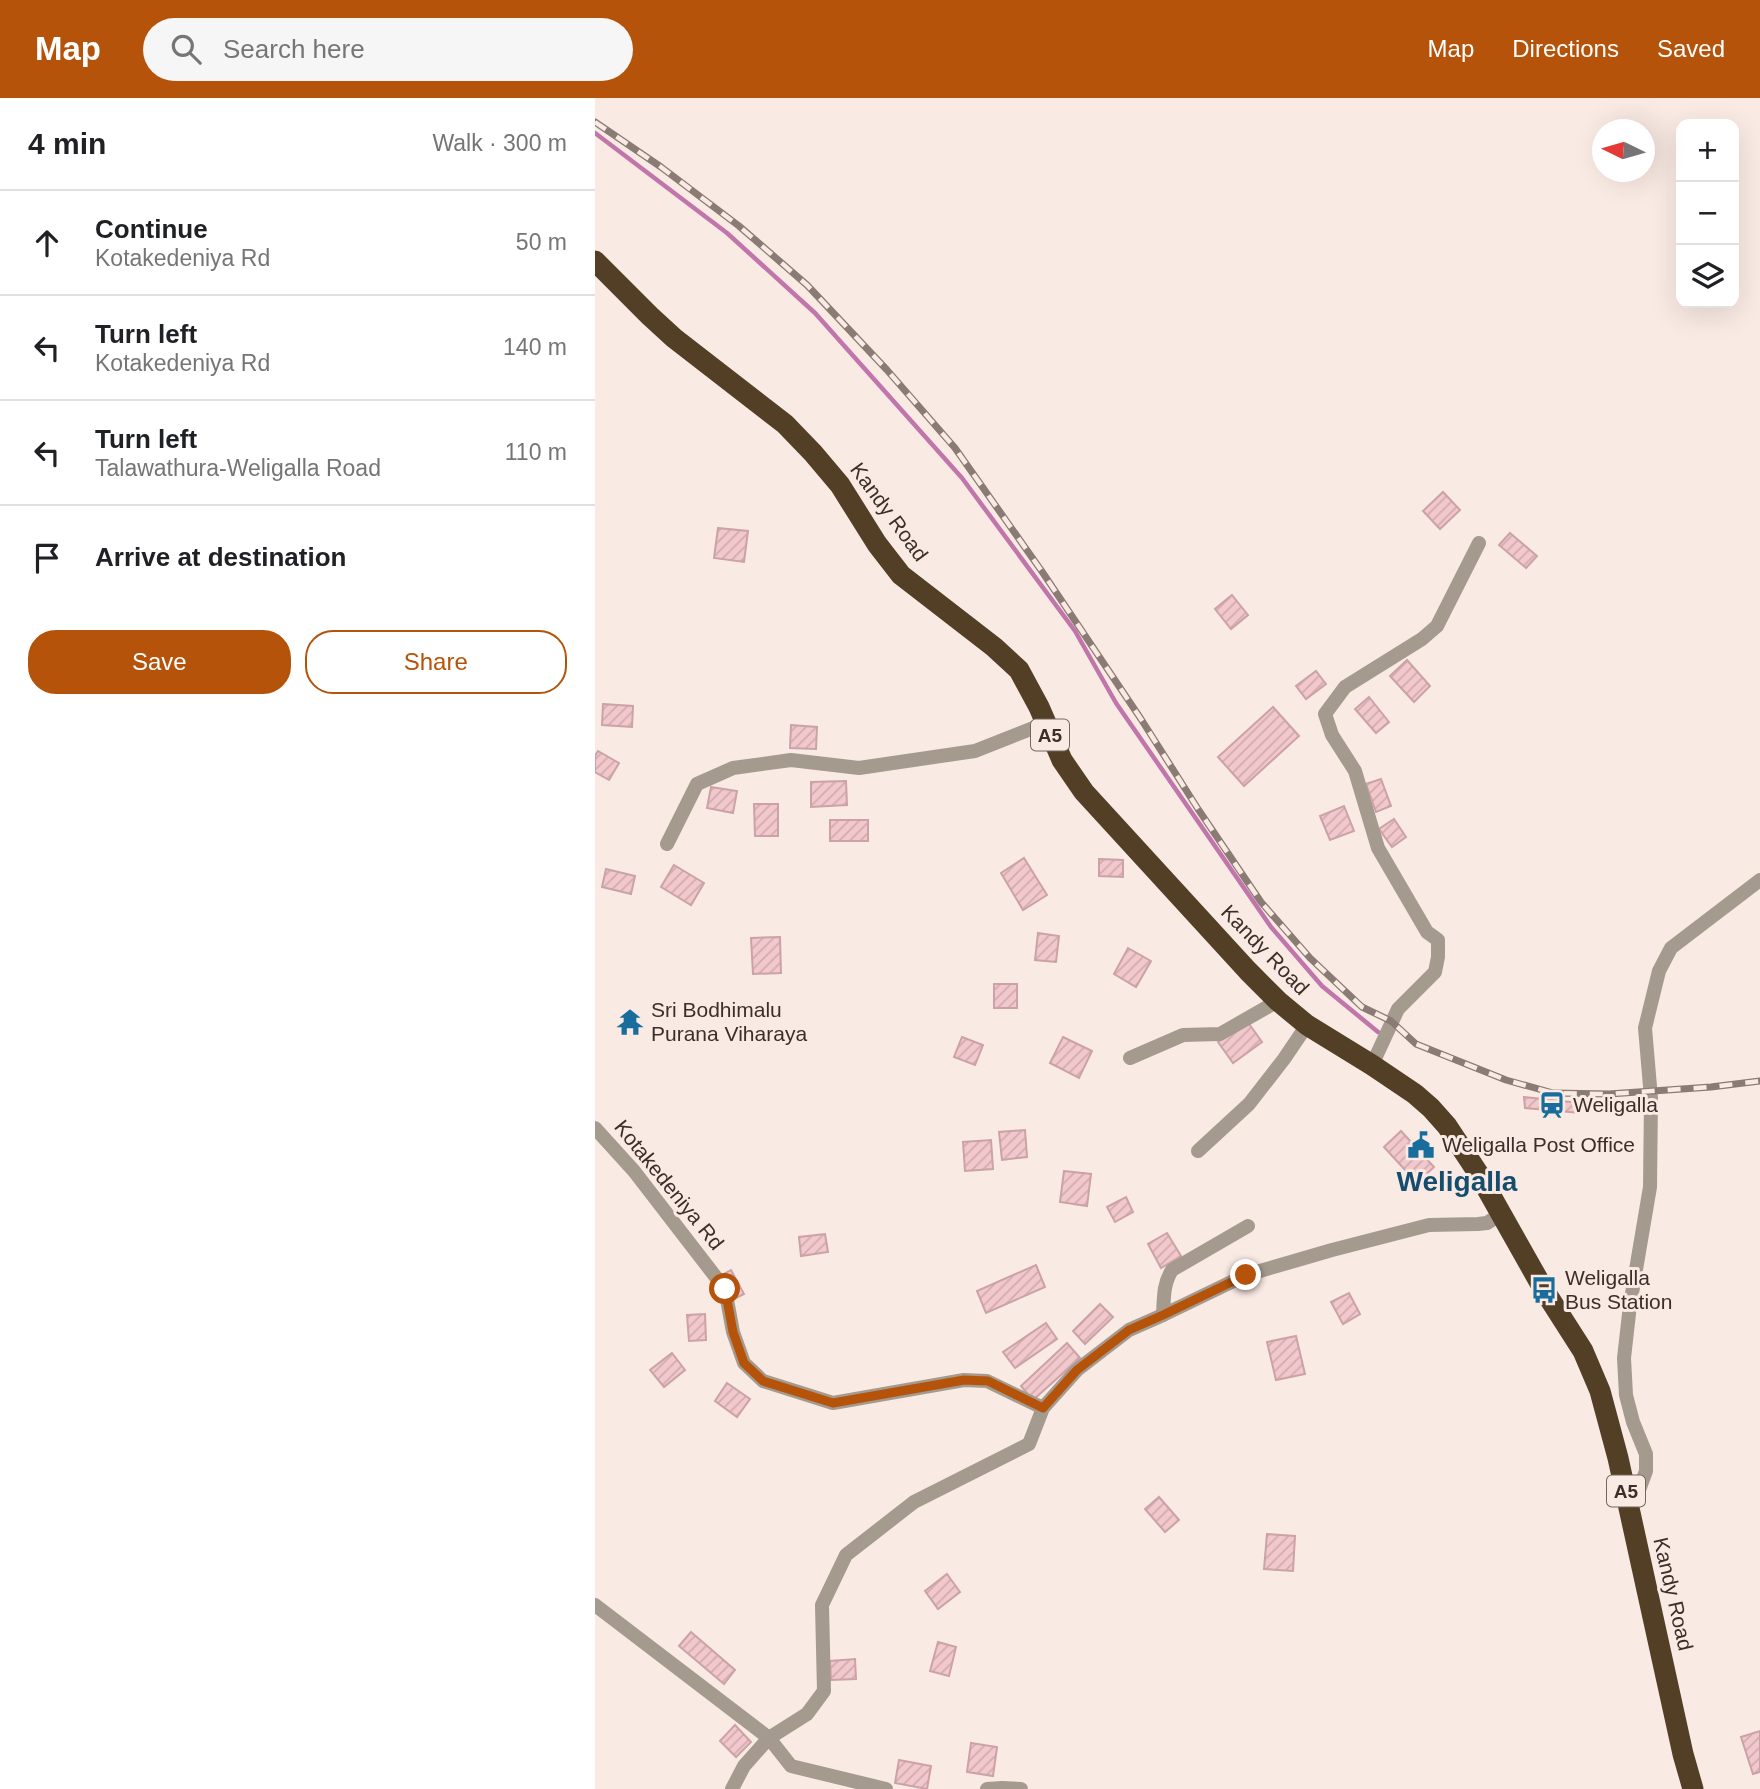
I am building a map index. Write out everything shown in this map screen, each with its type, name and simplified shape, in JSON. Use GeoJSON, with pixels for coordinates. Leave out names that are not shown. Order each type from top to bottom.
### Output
{"type":"FeatureCollection","features":[{"type":"Feature","properties":{"kind":"highway","name":"Kandy Road"},"geometry":{"type":"LineString","coordinates":[[595,261],[674,338],[785,424],[840,485],[882,552],[901,575],[994,647],[1019,670],[1062,760],[1084,792],[1248,971],[1307,1025],[1415,1094],[1447,1126],[1478,1173],[1592,1370],[1608,1417],[1693,1789]]}},
{"type":"Feature","properties":{"kind":"street"},"geometry":{"type":"LineString","coordinates":[[1372,1065],[1398,1009],[1435,972],[1438,940],[1427,932],[1378,848],[1355,771],[1332,735],[1325,714],[1345,687],[1422,639],[1437,626],[1479,543]]}},
{"type":"Feature","properties":{"kind":"street"},"geometry":{"type":"LineString","coordinates":[[667,844],[697,784],[733,768],[791,760],[859,768],[975,751],[1045,723]]}},
{"type":"Feature","properties":{"kind":"street"},"geometry":{"type":"LineString","coordinates":[[1629,1505],[1639,1490],[1646,1471],[1646,1454],[1633,1422],[1626,1395],[1624,1370],[1630,1305],[1650,1187],[1651,1098],[1645,1028],[1659,971],[1671,948],[1760,880]]}},
{"type":"Feature","properties":{"kind":"street"},"geometry":{"type":"LineString","coordinates":[[1130,1058],[1183,1035],[1220,1034],[1278,1001]]}},
{"type":"Feature","properties":{"kind":"street"},"geometry":{"type":"LineString","coordinates":[[1198,1151],[1249,1104],[1307,1025]]}},
{"type":"Feature","properties":{"kind":"street","name":"Kotakedeniya Rd"},"geometry":{"type":"LineString","coordinates":[[595,1128],[633,1171],[725,1289],[733,1332],[744,1363],[763,1381],[833,1403],[964,1380],[988,1381],[1043,1408]]}},
{"type":"Feature","properties":{"kind":"street"},"geometry":{"type":"LineString","coordinates":[[732,1789],[744,1766],[769,1738],[807,1714],[824,1691],[822,1605],[846,1555],[914,1502],[1029,1444],[1043,1408],[1077,1370],[1129,1330],[1246,1275],[1429,1225],[1487,1223],[1501,1214]]}},
{"type":"Feature","properties":{"kind":"street"},"geometry":{"type":"LineString","coordinates":[[1163,1315],[1164,1288],[1172,1270],[1248,1226]]}},
{"type":"Feature","properties":{"kind":"street"},"geometry":{"type":"LineString","coordinates":[[595,1605],[769,1738],[791,1766],[886,1789]]}},
{"type":"Feature","properties":{"kind":"street"},"geometry":{"type":"LineString","coordinates":[[987,1789],[1021,1789]]}},
{"type":"Feature","properties":{"kind":"building"},"geometry":{"type":"Polygon","coordinates":[[[1443,492],[1460,510],[1440,529],[1423,511],[1443,492]]]}},
{"type":"Feature","properties":{"kind":"building"},"geometry":{"type":"Polygon","coordinates":[[[718,528],[748,531],[744,562],[714,558],[718,528]]]}},
{"type":"Feature","properties":{"kind":"building"},"geometry":{"type":"Polygon","coordinates":[[[1510,533],[1537,556],[1526,568],[1499,545],[1510,533]]]}},
{"type":"Feature","properties":{"kind":"building"},"geometry":{"type":"Polygon","coordinates":[[[1232,595],[1248,615],[1231,629],[1215,609],[1232,595]]]}},
{"type":"Feature","properties":{"kind":"building"},"geometry":{"type":"Polygon","coordinates":[[[1407,660],[1430,686],[1414,702],[1390,676],[1407,660]]]}},
{"type":"Feature","properties":{"kind":"building"},"geometry":{"type":"Polygon","coordinates":[[[1316,671],[1326,684],[1306,699],[1296,686],[1316,671]]]}},
{"type":"Feature","properties":{"kind":"building"},"geometry":{"type":"Polygon","coordinates":[[[1369,697],[1389,722],[1376,733],[1355,709],[1369,697]]]}},
{"type":"Feature","properties":{"kind":"building"},"geometry":{"type":"Polygon","coordinates":[[[603,704],[633,706],[632,727],[602,725],[603,704]]]}},
{"type":"Feature","properties":{"kind":"building"},"geometry":{"type":"Polygon","coordinates":[[[1273,707],[1299,736],[1244,786],[1218,757],[1273,707]]]}},
{"type":"Feature","properties":{"kind":"building"},"geometry":{"type":"Polygon","coordinates":[[[791,725],[817,727],[816,749],[790,748],[791,725]]]}},
{"type":"Feature","properties":{"kind":"building"},"geometry":{"type":"Polygon","coordinates":[[[598,751],[619,763],[609,780],[595,772],[595,756],[598,751]]]}},
{"type":"Feature","properties":{"kind":"building"},"geometry":{"type":"Polygon","coordinates":[[[1381,779],[1391,806],[1376,812],[1366,784],[1381,779]]]}},
{"type":"Feature","properties":{"kind":"building"},"geometry":{"type":"Polygon","coordinates":[[[846,781],[847,805],[811,807],[811,782],[846,781]]]}},
{"type":"Feature","properties":{"kind":"building"},"geometry":{"type":"Polygon","coordinates":[[[711,787],[737,791],[733,813],[707,808],[711,787]]]}},
{"type":"Feature","properties":{"kind":"building"},"geometry":{"type":"Polygon","coordinates":[[[754,804],[778,804],[778,836],[755,836],[754,804]]]}},
{"type":"Feature","properties":{"kind":"building"},"geometry":{"type":"Polygon","coordinates":[[[1344,806],[1354,831],[1330,840],[1320,816],[1344,806]]]}},
{"type":"Feature","properties":{"kind":"building"},"geometry":{"type":"Polygon","coordinates":[[[1394,819],[1406,837],[1392,847],[1379,829],[1394,819]]]}},
{"type":"Feature","properties":{"kind":"building"},"geometry":{"type":"Polygon","coordinates":[[[830,820],[868,820],[868,841],[830,841],[830,820]]]}},
{"type":"Feature","properties":{"kind":"building"},"geometry":{"type":"Polygon","coordinates":[[[1024,858],[1047,895],[1023,910],[1001,873],[1024,858]]]}},
{"type":"Feature","properties":{"kind":"building"},"geometry":{"type":"Polygon","coordinates":[[[1099,859],[1123,860],[1123,877],[1099,876],[1099,859]]]}},
{"type":"Feature","properties":{"kind":"building"},"geometry":{"type":"Polygon","coordinates":[[[674,865],[704,883],[691,905],[661,887],[674,865]]]}},
{"type":"Feature","properties":{"kind":"building"},"geometry":{"type":"Polygon","coordinates":[[[606,869],[635,876],[631,894],[602,887],[606,869]]]}},
{"type":"Feature","properties":{"kind":"building"},"geometry":{"type":"Polygon","coordinates":[[[1038,933],[1059,936],[1056,962],[1035,960],[1038,933]]]}},
{"type":"Feature","properties":{"kind":"building"},"geometry":{"type":"Polygon","coordinates":[[[780,937],[781,973],[753,974],[751,938],[780,937]]]}},
{"type":"Feature","properties":{"kind":"building"},"geometry":{"type":"Polygon","coordinates":[[[1128,948],[1151,961],[1136,987],[1114,974],[1128,948]]]}},
{"type":"Feature","properties":{"kind":"building"},"geometry":{"type":"Polygon","coordinates":[[[994,984],[1017,984],[1017,1008],[994,1008],[994,984]]]}},
{"type":"Feature","properties":{"kind":"building"},"geometry":{"type":"Polygon","coordinates":[[[1247,1021],[1262,1042],[1233,1063],[1218,1042],[1247,1021]]]}},
{"type":"Feature","properties":{"kind":"building"},"geometry":{"type":"Polygon","coordinates":[[[962,1037],[983,1045],[975,1065],[954,1057],[962,1037]]]}},
{"type":"Feature","properties":{"kind":"building"},"geometry":{"type":"Polygon","coordinates":[[[1063,1037],[1092,1051],[1079,1078],[1050,1063],[1063,1037]]]}},
{"type":"Feature","properties":{"kind":"building","name":"Weligalla"},"geometry":{"type":"Polygon","coordinates":[[[1524,1097],[1580,1103],[1580,1113],[1525,1108],[1524,1097]]]}},
{"type":"Feature","properties":{"kind":"building"},"geometry":{"type":"Polygon","coordinates":[[[1025,1130],[1027,1157],[1002,1160],[999,1132],[1025,1130]]]}},
{"type":"Feature","properties":{"kind":"building"},"geometry":{"type":"Polygon","coordinates":[[[1401,1131],[1434,1167],[1417,1183],[1384,1147],[1401,1131]]]}},
{"type":"Feature","properties":{"kind":"building"},"geometry":{"type":"Polygon","coordinates":[[[991,1140],[993,1169],[965,1171],[963,1142],[991,1140]]]}},
{"type":"Feature","properties":{"kind":"building"},"geometry":{"type":"Polygon","coordinates":[[[1064,1171],[1091,1174],[1087,1206],[1060,1202],[1064,1171]]]}},
{"type":"Feature","properties":{"kind":"building"},"geometry":{"type":"Polygon","coordinates":[[[1126,1197],[1133,1212],[1115,1222],[1107,1207],[1126,1197]]]}},
{"type":"Feature","properties":{"kind":"building"},"geometry":{"type":"Polygon","coordinates":[[[1167,1233],[1181,1256],[1161,1268],[1148,1244],[1167,1233]]]}},
{"type":"Feature","properties":{"kind":"building"},"geometry":{"type":"Polygon","coordinates":[[[825,1234],[828,1252],[801,1256],[799,1237],[825,1234]]]}},
{"type":"Feature","properties":{"kind":"building"},"geometry":{"type":"Polygon","coordinates":[[[1036,1265],[1045,1287],[986,1313],[977,1291],[1036,1265]]]}},
{"type":"Feature","properties":{"kind":"building"},"geometry":{"type":"Polygon","coordinates":[[[731,1270],[744,1294],[728,1302],[715,1279],[731,1270]]]}},
{"type":"Feature","properties":{"kind":"building"},"geometry":{"type":"Polygon","coordinates":[[[1349,1293],[1360,1314],[1343,1324],[1331,1302],[1349,1293]]]}},
{"type":"Feature","properties":{"kind":"building"},"geometry":{"type":"Polygon","coordinates":[[[1100,1304],[1113,1317],[1085,1344],[1073,1331],[1100,1304]]]}},
{"type":"Feature","properties":{"kind":"building"},"geometry":{"type":"Polygon","coordinates":[[[705,1314],[706,1340],[689,1341],[687,1315],[705,1314]]]}},
{"type":"Feature","properties":{"kind":"building"},"geometry":{"type":"Polygon","coordinates":[[[1046,1323],[1057,1339],[1015,1368],[1003,1352],[1046,1323]]]}},
{"type":"Feature","properties":{"kind":"building"},"geometry":{"type":"Polygon","coordinates":[[[1296,1336],[1305,1374],[1276,1380],[1267,1342],[1296,1336]]]}},
{"type":"Feature","properties":{"kind":"building"},"geometry":{"type":"Polygon","coordinates":[[[1067,1343],[1080,1358],[1033,1400],[1021,1386],[1067,1343]]]}},
{"type":"Feature","properties":{"kind":"building"},"geometry":{"type":"Polygon","coordinates":[[[672,1353],[685,1370],[664,1387],[650,1370],[672,1353]]]}},
{"type":"Feature","properties":{"kind":"building"},"geometry":{"type":"Polygon","coordinates":[[[727,1383],[750,1399],[737,1417],[715,1401],[727,1383]]]}},
{"type":"Feature","properties":{"kind":"building"},"geometry":{"type":"Polygon","coordinates":[[[1159,1497],[1179,1520],[1165,1532],[1145,1509],[1159,1497]]]}},
{"type":"Feature","properties":{"kind":"building"},"geometry":{"type":"Polygon","coordinates":[[[1267,1534],[1295,1536],[1293,1571],[1264,1569],[1267,1534]]]}},
{"type":"Feature","properties":{"kind":"building"},"geometry":{"type":"Polygon","coordinates":[[[947,1574],[960,1592],[938,1609],[925,1591],[947,1574]]]}},
{"type":"Feature","properties":{"kind":"building"},"geometry":{"type":"Polygon","coordinates":[[[691,1632],[735,1670],[724,1684],[679,1646],[691,1632]]]}},
{"type":"Feature","properties":{"kind":"building"},"geometry":{"type":"Polygon","coordinates":[[[938,1642],[956,1647],[949,1676],[930,1671],[938,1642]]]}},
{"type":"Feature","properties":{"kind":"building"},"geometry":{"type":"Polygon","coordinates":[[[855,1659],[856,1679],[831,1680],[830,1661],[855,1659]]]}},
{"type":"Feature","properties":{"kind":"building"},"geometry":{"type":"Polygon","coordinates":[[[735,1725],[751,1742],[736,1757],[720,1741],[735,1725]]]}},
{"type":"Feature","properties":{"kind":"building"},"geometry":{"type":"Polygon","coordinates":[[[1760,1731],[1760,1772],[1753,1774],[1741,1737],[1760,1731]]]}},
{"type":"Feature","properties":{"kind":"building"},"geometry":{"type":"Polygon","coordinates":[[[971,1743],[997,1747],[993,1776],[967,1772],[971,1743]]]}},
{"type":"Feature","properties":{"kind":"building"},"geometry":{"type":"Polygon","coordinates":[[[899,1760],[931,1766],[927,1789],[895,1783],[899,1760]]]}},
{"type":"Feature","properties":{"kind":"waterway"},"geometry":{"type":"LineString","coordinates":[[595,133],[727,233],[815,313],[962,478],[1075,631],[1116,703],[1271,927],[1322,986],[1378,1032]]}},
{"type":"Feature","properties":{"kind":"railway"},"geometry":{"type":"LineString","coordinates":[[595,122],[661,167],[739,226],[807,285],[955,448],[1043,573],[1261,902],[1310,958],[1362,1007],[1391,1021],[1416,1044],[1506,1080],[1553,1093],[1609,1094],[1760,1081]]}},
{"type":"Feature","properties":{"kind":"place","name":"Sri Bodhimalu Purana Viharaya"},"geometry":{"type":"Point","coordinates":[630,1022]}},
{"type":"Feature","properties":{"kind":"place","name":"Weligalla"},"geometry":{"type":"Point","coordinates":[1552,1105]}},
{"type":"Feature","properties":{"kind":"place","name":"Weligalla Post Office"},"geometry":{"type":"Point","coordinates":[1421,1145]}},
{"type":"Feature","properties":{"kind":"place","name":"Weligalla Bus Station"},"geometry":{"type":"Point","coordinates":[1544,1290]}},
{"type":"Feature","properties":{"kind":"district","name":"Weligalla"},"geometry":{"type":"Point","coordinates":[1457,1181]}},
{"type":"Feature","properties":{"kind":"route"},"geometry":{"type":"LineString","coordinates":[[725,1289],[733,1332],[744,1363],[763,1381],[833,1403],[964,1380],[988,1381],[1043,1408],[1077,1370],[1129,1330],[1246,1275]]}}]}
